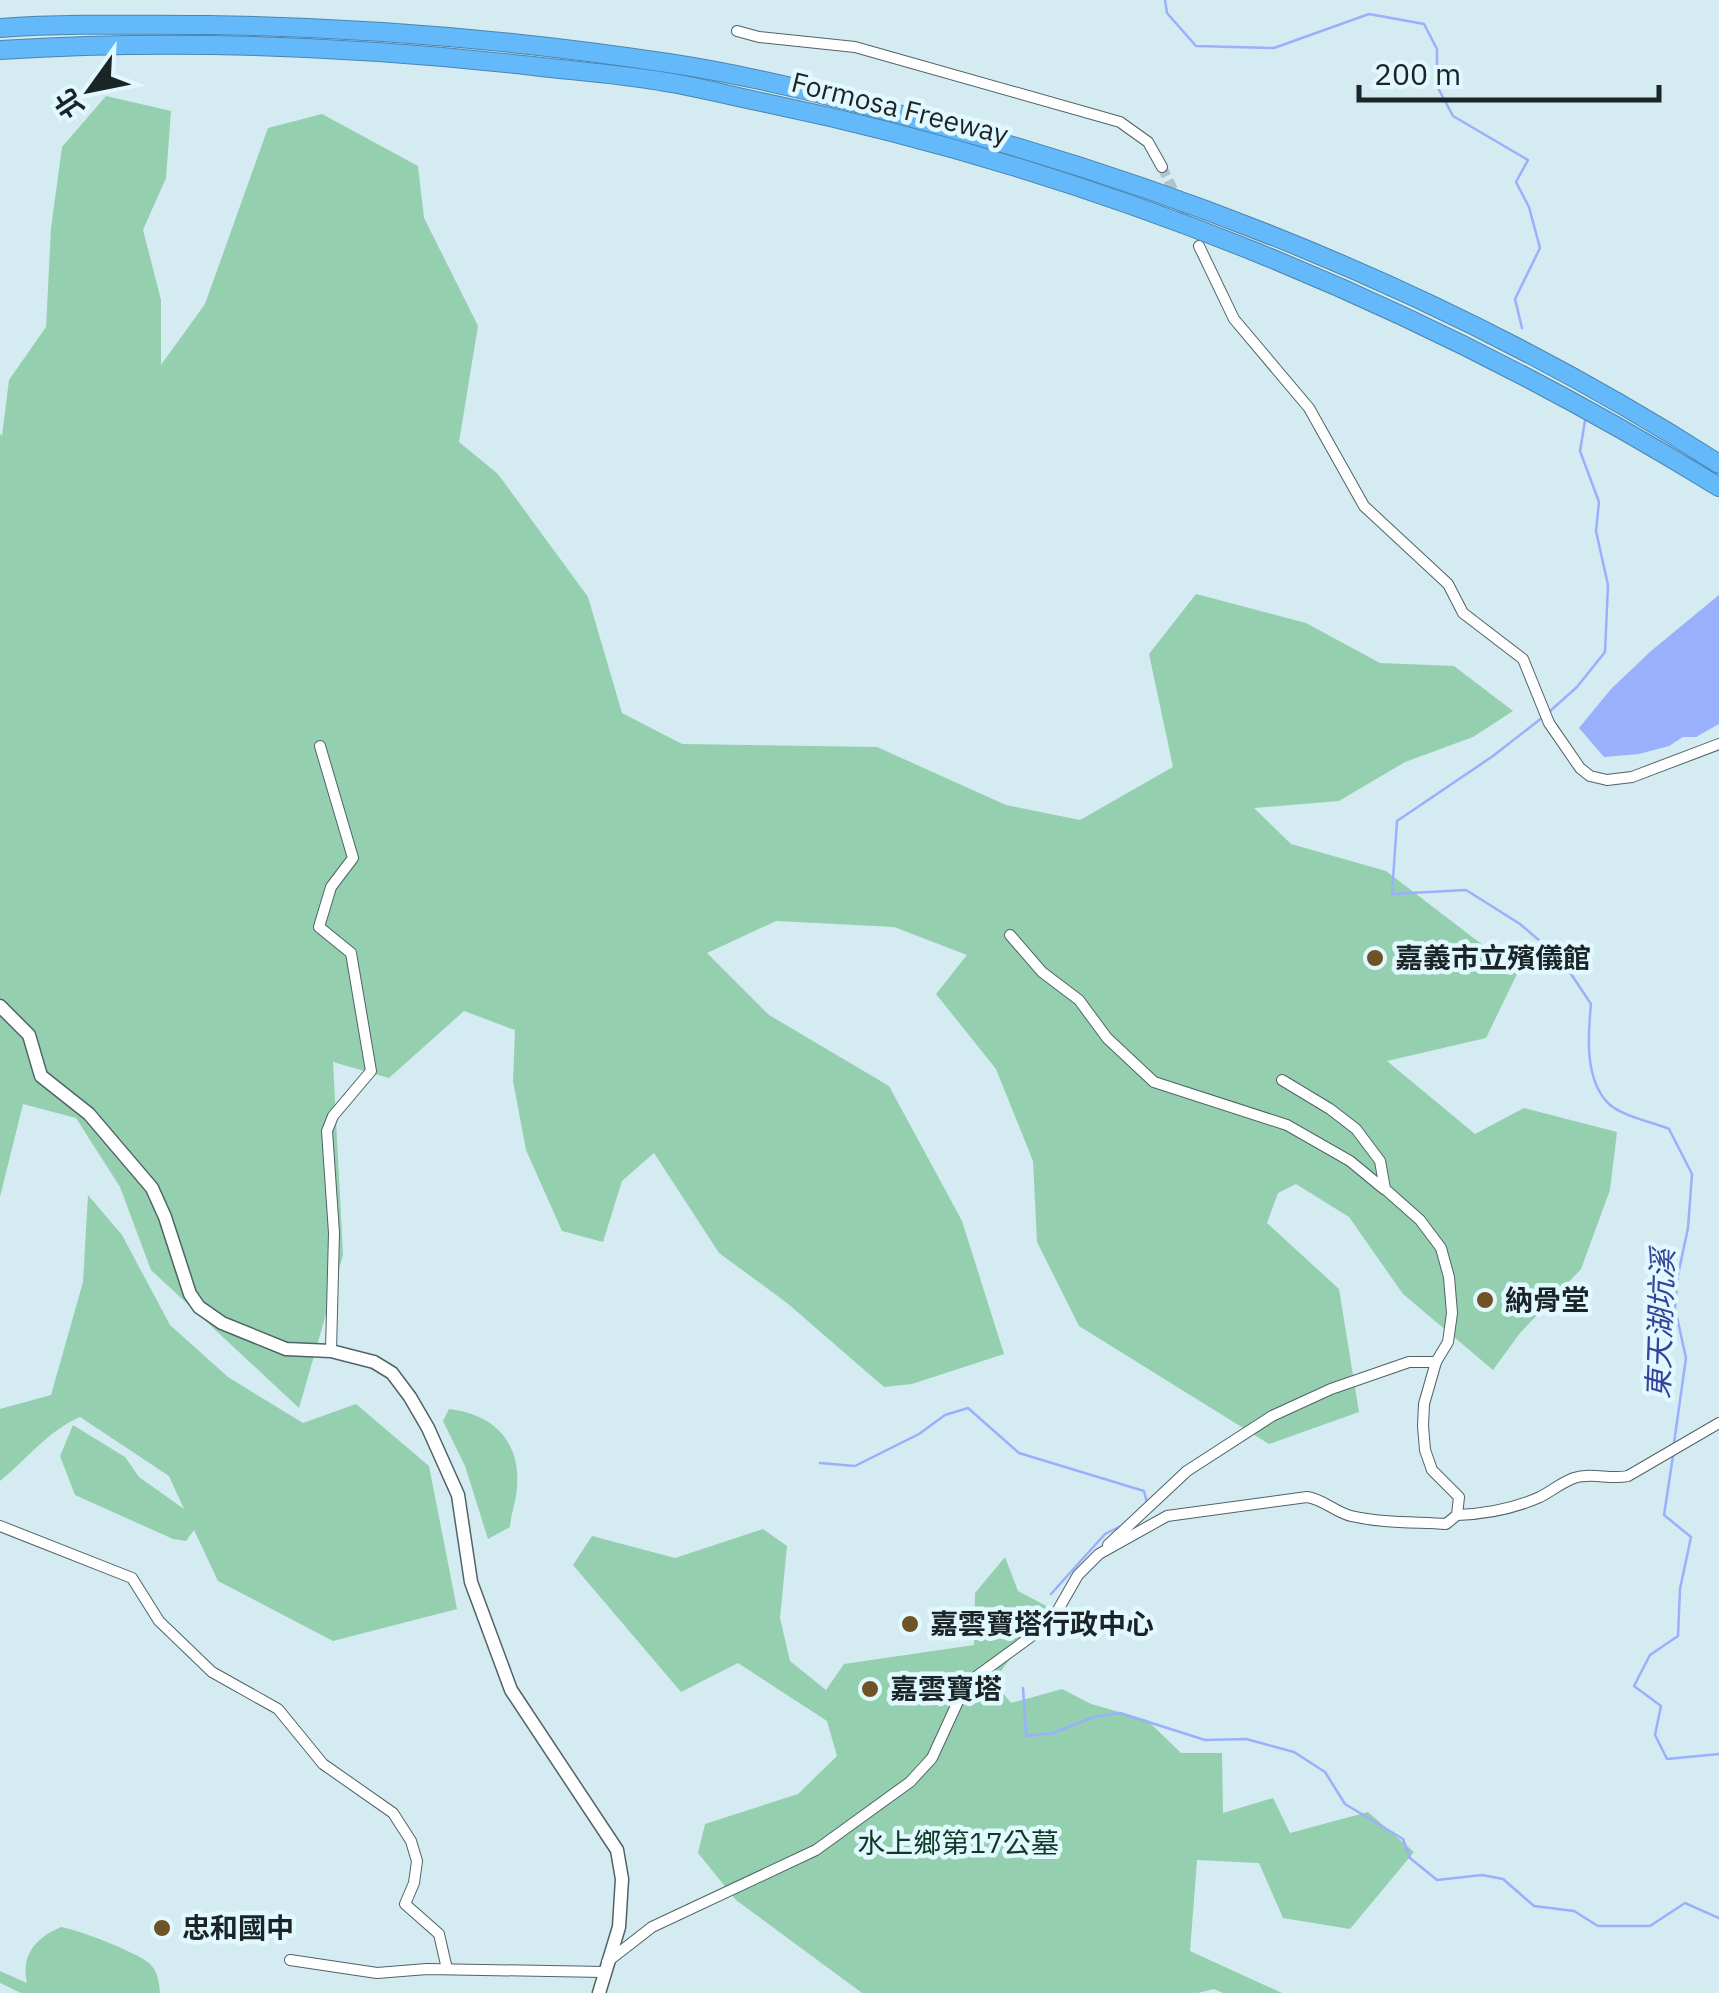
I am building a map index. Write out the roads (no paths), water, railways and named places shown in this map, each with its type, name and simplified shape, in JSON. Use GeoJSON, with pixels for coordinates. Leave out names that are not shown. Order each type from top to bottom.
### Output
{"type":"FeatureCollection","features":[{"type":"Feature","properties":{"kind":"highway","name":"Formosa Freeway"},"geometry":{"type":"LineString","coordinates":[[0,28],[54,24],[285,26],[410,33],[669,63],[849,100],[1062,160],[1202,207],[1354,270],[1528,352],[1719,464]]}},
{"type":"Feature","properties":{"kind":"highway","name":"Formosa Freeway"},"geometry":{"type":"LineString","coordinates":[[0,50],[299,46],[406,52],[660,81],[844,119],[1040,172],[1195,228],[1333,284],[1518,372],[1719,487]]}},
{"type":"Feature","properties":{"kind":"street"},"geometry":{"type":"LineString","coordinates":[[736,31],[855,48],[1120,122],[1148,142],[1162,167]]}},
{"type":"Feature","properties":{"kind":"street"},"geometry":{"type":"LineString","coordinates":[[1200,246],[1234,319],[1310,408],[1358,498],[1448,584],[1463,614],[1523,660],[1549,723],[1580,768],[1590,776],[1607,780],[1632,776],[1719,744]]}},
{"type":"Feature","properties":{"kind":"street"},"geometry":{"type":"LineString","coordinates":[[320,746],[353,858],[331,887],[319,927],[351,952],[371,1071],[334,1116],[327,1131],[334,1233],[331,1351]]}},
{"type":"Feature","properties":{"kind":"street"},"geometry":{"type":"LineString","coordinates":[[1010,935],[1042,972],[1079,1000],[1107,1038],[1154,1082],[1287,1125],[1350,1161],[1420,1220],[1441,1248],[1449,1276],[1452,1313],[1448,1342],[1436,1362],[1424,1404],[1425,1450],[1432,1470],[1458,1496],[1457,1515]]}},
{"type":"Feature","properties":{"kind":"street"},"geometry":{"type":"LineString","coordinates":[[0,1006],[28,1035],[41,1076],[89,1114],[152,1188],[190,1294],[199,1307],[222,1324],[286,1349],[331,1351],[374,1362],[392,1373],[428,1428],[458,1495],[471,1582],[511,1690],[617,1850],[622,1879],[619,1928],[600,1993]]}},
{"type":"Feature","properties":{"kind":"street"},"geometry":{"type":"LineString","coordinates":[[1282,1080],[1356,1129],[1380,1160],[1385,1189]]}},
{"type":"Feature","properties":{"kind":"street"},"geometry":{"type":"LineString","coordinates":[[290,1960],[377,1972],[605,1968],[652,1927],[816,1850],[910,1782],[932,1758],[966,1684],[1051,1622],[1078,1575],[1187,1471],[1272,1416],[1331,1389],[1409,1362],[1436,1362]]}},
{"type":"Feature","properties":{"kind":"street"},"geometry":{"type":"LineString","coordinates":[[1099,1554],[1167,1516],[1307,1497],[1362,1518],[1446,1524],[1457,1515],[1490,1514],[1540,1496],[1575,1477],[1592,1475],[1614,1480],[1628,1476],[1719,1423]]}},
{"type":"Feature","properties":{"kind":"street"},"geometry":{"type":"LineString","coordinates":[[0,1526],[132,1578],[159,1621],[212,1672],[278,1708],[323,1764],[400,1820],[417,1861],[414,1883],[405,1904],[439,1934],[448,1969]]}},
{"type":"Feature","properties":{"kind":"water"},"geometry":{"type":"Polygon","coordinates":[[[1719,595],[1719,724],[1669,746],[1604,757],[1579,728],[1611,689],[1651,651],[1719,595]]]}},
{"type":"Feature","properties":{"kind":"waterway","name":"東天湖坑溪"},"geometry":{"type":"LineString","coordinates":[[1165,0],[1167,13],[1196,46],[1274,48],[1369,14],[1424,24],[1437,49],[1437,86],[1453,116],[1528,160],[1516,182],[1529,207],[1540,248],[1515,299],[1522,328]]}},
{"type":"Feature","properties":{"kind":"waterway","name":"東天湖坑溪"},"geometry":{"type":"LineString","coordinates":[[1549,712],[1577,687],[1605,652],[1608,585],[1596,531],[1599,502],[1580,451],[1585,421]]}},
{"type":"Feature","properties":{"kind":"waterway","name":"東天湖坑溪"},"geometry":{"type":"LineString","coordinates":[[1543,717],[1397,821],[1392,894],[1466,890],[1520,924],[1561,959],[1591,1004],[1590,1056],[1601,1094],[1621,1112],[1669,1129],[1692,1174],[1675,1308],[1686,1358],[1674,1443]]}},
{"type":"Feature","properties":{"kind":"waterway"},"geometry":{"type":"LineString","coordinates":[[820,1463],[855,1466],[919,1434],[945,1415],[968,1408],[1019,1453],[1144,1491],[1147,1503]]}},
{"type":"Feature","properties":{"kind":"waterway","name":"東天湖坑溪"},"geometry":{"type":"LineString","coordinates":[[1673,1456],[1664,1515],[1691,1537],[1680,1589],[1678,1636],[1650,1655],[1634,1686],[1661,1706],[1655,1735],[1667,1759],[1719,1754]]}},
{"type":"Feature","properties":{"kind":"waterway"},"geometry":{"type":"LineString","coordinates":[[1051,1594],[1105,1534],[1123,1525]]}},
{"type":"Feature","properties":{"kind":"waterway"},"geometry":{"type":"LineString","coordinates":[[1023,1688],[1026,1736],[1053,1733],[1094,1717],[1120,1713],[1205,1740],[1246,1739],[1294,1752],[1325,1772],[1345,1804],[1403,1839],[1410,1858],[1437,1880],[1482,1875],[1503,1879],[1534,1906],[1574,1911],[1598,1926],[1650,1926],[1685,1903],[1719,1918]]}},
{"type":"Feature","properties":{"kind":"tunnel"},"geometry":{"type":"LineString","coordinates":[[1162,167],[1191,227]]}},
{"type":"Feature","properties":{"kind":"place","name":"嘉義市立殯儀館"},"geometry":{"type":"Point","coordinates":[1375,958]}},
{"type":"Feature","properties":{"kind":"place","name":"納骨堂"},"geometry":{"type":"Point","coordinates":[1485,1300]}},
{"type":"Feature","properties":{"kind":"place","name":"嘉雲寶塔行政中心"},"geometry":{"type":"Point","coordinates":[910,1624]}},
{"type":"Feature","properties":{"kind":"place","name":"嘉雲寶塔"},"geometry":{"type":"Point","coordinates":[870,1689]}},
{"type":"Feature","properties":{"kind":"place","name":"忠和國中"},"geometry":{"type":"Point","coordinates":[162,1928]}},
{"type":"Feature","properties":{"kind":"park label","name":"水上鄉第17公墓"},"geometry":{"type":"Point","coordinates":[958,1843]}}]}
